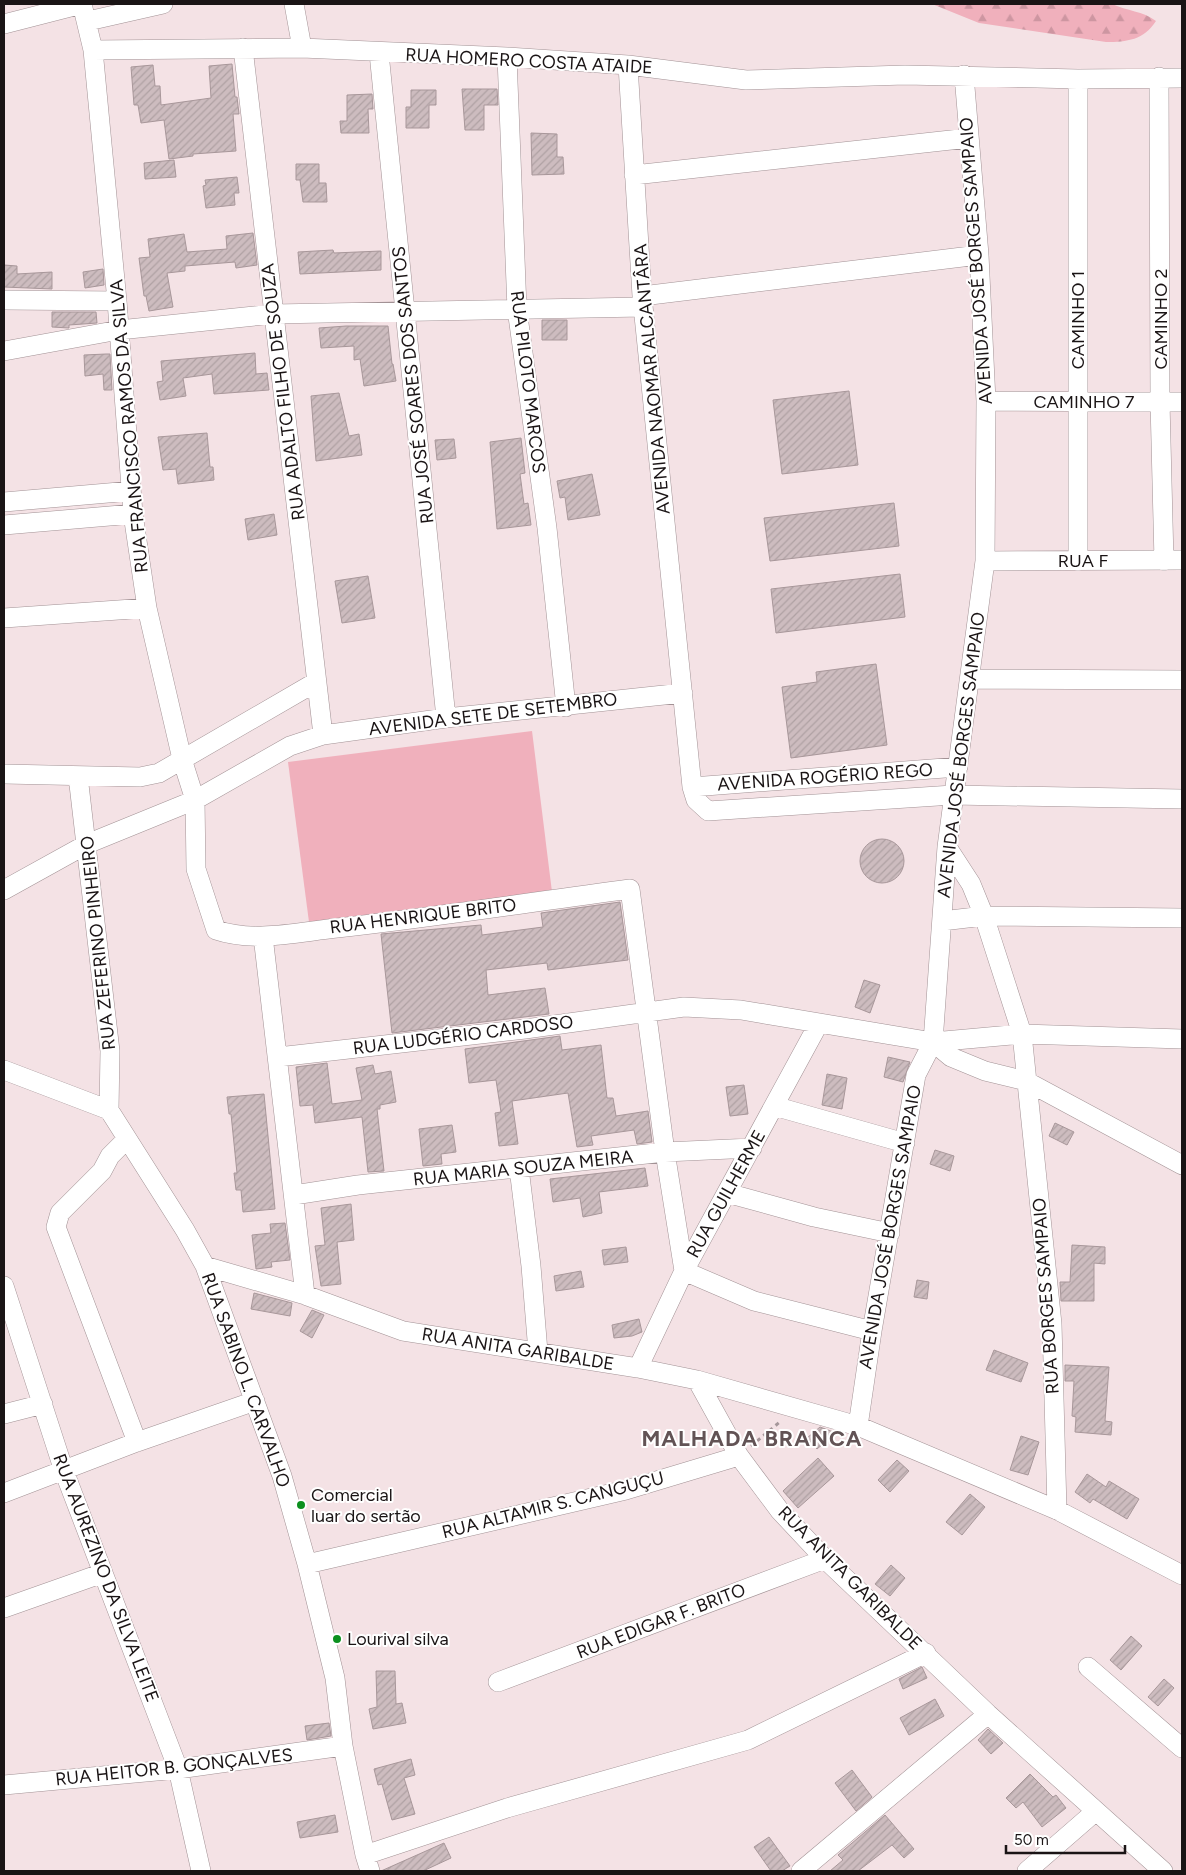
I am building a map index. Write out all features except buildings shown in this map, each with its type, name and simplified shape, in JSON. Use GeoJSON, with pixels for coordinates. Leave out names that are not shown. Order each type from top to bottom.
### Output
{"type":"FeatureCollection","features":[{"type":"Feature","properties":{"kind":"street"},"geometry":{"type":"LineString","coordinates":[[4,24],[85,12],[163,4]]}},
{"type":"Feature","properties":{"kind":"street"},"geometry":{"type":"LineString","coordinates":[[294,4],[302,48]]}},
{"type":"Feature","properties":{"kind":"street","name":"RUA FRANCISCO RAMOS DA SILVA"},"geometry":{"type":"LineString","coordinates":[[85,12],[93,50],[120,330],[133,514],[147,608],[182,759],[195,800],[196,869],[216,930]]}},
{"type":"Feature","properties":{"kind":"street","name":"RUA ADALTO FILHO DE SOUZA"},"geometry":{"type":"LineString","coordinates":[[243,48],[322,735]]}},
{"type":"Feature","properties":{"kind":"street","name":"RUA HOMERO COSTA ATAIDE"},"geometry":{"type":"LineString","coordinates":[[93,50],[302,48],[379,53],[507,57],[628,64],[746,80],[905,74],[1078,80],[1182,78]]}},
{"type":"Feature","properties":{"kind":"street","name":"RUA JOSÉ SOARES DOS SANTOS"},"geometry":{"type":"LineString","coordinates":[[379,53],[446,718]]}},
{"type":"Feature","properties":{"kind":"street","name":"RUA PILOTO MARCOS"},"geometry":{"type":"LineString","coordinates":[[507,57],[517,309],[547,528],[566,707]]}},
{"type":"Feature","properties":{"kind":"street","name":"AVENIDA NAOMAR ALCANTÂRA"},"geometry":{"type":"LineString","coordinates":[[628,64],[642,301],[683,693]]}},
{"type":"Feature","properties":{"kind":"street","name":"AVENIDA JOSÉ BORGES SAMPAIO"},"geometry":{"type":"LineString","coordinates":[[858,1426],[872,1331],[916,1074],[933,1042],[947,847],[985,561],[986,401],[980,256],[964,75]]}},
{"type":"Feature","properties":{"kind":"street","name":"CAMINHO 2"},"geometry":{"type":"LineString","coordinates":[[1159,77],[1160,402],[1173,560]]}},
{"type":"Feature","properties":{"kind":"street","name":"CAMINHO 1"},"geometry":{"type":"LineString","coordinates":[[1078,80],[1078,561]]}},
{"type":"Feature","properties":{"kind":"street"},"geometry":{"type":"LineString","coordinates":[[634,175],[969,138]]}},
{"type":"Feature","properties":{"kind":"street"},"geometry":{"type":"LineString","coordinates":[[4,351],[120,330],[274,314],[517,309],[642,301],[980,256]]}},
{"type":"Feature","properties":{"kind":"street"},"geometry":{"type":"LineString","coordinates":[[4,300],[117,301]]}},
{"type":"Feature","properties":{"kind":"street","name":"CAMINHO 7"},"geometry":{"type":"LineString","coordinates":[[986,401],[1182,402]]}},
{"type":"Feature","properties":{"kind":"street"},"geometry":{"type":"LineString","coordinates":[[4,502],[131,490]]}},
{"type":"Feature","properties":{"kind":"street"},"geometry":{"type":"LineString","coordinates":[[4,525],[133,514]]}},
{"type":"Feature","properties":{"kind":"street","name":"RUA F"},"geometry":{"type":"LineString","coordinates":[[985,561],[1173,560]]}},
{"type":"Feature","properties":{"kind":"street"},"geometry":{"type":"LineString","coordinates":[[4,618],[147,608]]}},
{"type":"Feature","properties":{"kind":"street"},"geometry":{"type":"LineString","coordinates":[[970,679],[1182,680]]}},
{"type":"Feature","properties":{"kind":"street"},"geometry":{"type":"LineString","coordinates":[[4,774],[140,777],[159,773],[316,682]]}},
{"type":"Feature","properties":{"kind":"street"},"geometry":{"type":"LineString","coordinates":[[683,693],[692,787]]}},
{"type":"Feature","properties":{"kind":"street","name":"AVENIDA SETE DE SETEMBRO"},"geometry":{"type":"LineString","coordinates":[[4,890],[87,844],[195,800],[290,746],[322,735],[446,718],[566,707],[683,693]]}},
{"type":"Feature","properties":{"kind":"street","name":"AVENIDA ROGÉRIO REGO"},"geometry":{"type":"LineString","coordinates":[[958,767],[692,787],[696,800],[708,811],[953,794],[1182,799]]}},
{"type":"Feature","properties":{"kind":"street","name":"RUA ZEFERINO PINHEIRO"},"geometry":{"type":"LineString","coordinates":[[78,776],[110,1051],[109,1110]]}},
{"type":"Feature","properties":{"kind":"street","name":"RUA BORGES SAMPAIO"},"geometry":{"type":"LineString","coordinates":[[947,847],[971,884],[984,916],[1022,1034],[1052,1324],[1057,1510]]}},
{"type":"Feature","properties":{"kind":"street","name":"RUA HENRIQUE BRITO"},"geometry":{"type":"LineString","coordinates":[[216,930],[231,935],[263,936],[373,924],[630,888],[647,1012]]}},
{"type":"Feature","properties":{"kind":"street"},"geometry":{"type":"LineString","coordinates":[[942,921],[984,916],[1182,918]]}},
{"type":"Feature","properties":{"kind":"street"},"geometry":{"type":"LineString","coordinates":[[263,936],[305,1295]]}},
{"type":"Feature","properties":{"kind":"street","name":"RUA LUDGÉRIO CARDOSO"},"geometry":{"type":"LineString","coordinates":[[278,1057],[525,1029],[684,1007],[741,1010],[933,1042]]}},
{"type":"Feature","properties":{"kind":"street"},"geometry":{"type":"LineString","coordinates":[[647,1012],[665,1152],[684,1271],[754,1302],[872,1331]]}},
{"type":"Feature","properties":{"kind":"street","name":"RUA GUILHERME"},"geometry":{"type":"LineString","coordinates":[[638,1368],[684,1271],[819,1023]]}},
{"type":"Feature","properties":{"kind":"street"},"geometry":{"type":"LineString","coordinates":[[933,1042],[1022,1034],[1182,1039]]}},
{"type":"Feature","properties":{"kind":"street"},"geometry":{"type":"LineString","coordinates":[[933,1042],[951,1057],[984,1071],[1026,1081],[1177,1159]]}},
{"type":"Feature","properties":{"kind":"street"},"geometry":{"type":"LineString","coordinates":[[4,1070],[109,1110]]}},
{"type":"Feature","properties":{"kind":"street"},"geometry":{"type":"LineString","coordinates":[[774,1106],[905,1143]]}},
{"type":"Feature","properties":{"kind":"street","name":"RUA SABINO L. CARVALHO"},"geometry":{"type":"LineString","coordinates":[[109,1110],[185,1230],[205,1266],[282,1476],[307,1564],[335,1678],[343,1746],[368,1863]]}},
{"type":"Feature","properties":{"kind":"street"},"geometry":{"type":"LineString","coordinates":[[127,1139],[110,1156],[102,1171],[60,1213],[56,1227],[137,1442]]}},
{"type":"Feature","properties":{"kind":"street","name":"RUA MARIA SOUZA MEIRA"},"geometry":{"type":"LineString","coordinates":[[294,1195],[358,1185],[665,1152],[752,1148]]}},
{"type":"Feature","properties":{"kind":"street"},"geometry":{"type":"LineString","coordinates":[[518,1168],[531,1266],[538,1352]]}},
{"type":"Feature","properties":{"kind":"street"},"geometry":{"type":"LineString","coordinates":[[727,1193],[814,1217],[890,1232]]}},
{"type":"Feature","properties":{"kind":"street","name":"RUA ANITA GARIBALDE"},"geometry":{"type":"LineString","coordinates":[[205,1266],[305,1295],[403,1331],[638,1368],[697,1380],[739,1456],[780,1512],[825,1559],[988,1714],[1163,1871]]}},
{"type":"Feature","properties":{"kind":"street","name":"RUA AUREZINO DA SILVA LEITE"},"geometry":{"type":"LineString","coordinates":[[4,1286],[8,1310],[43,1404],[64,1471],[178,1769],[201,1871]]}},
{"type":"Feature","properties":{"kind":"street"},"geometry":{"type":"LineString","coordinates":[[697,1380],[858,1426],[1057,1510],[1182,1574]]}},
{"type":"Feature","properties":{"kind":"street"},"geometry":{"type":"LineString","coordinates":[[4,1493],[137,1442],[255,1401]]}},
{"type":"Feature","properties":{"kind":"street"},"geometry":{"type":"LineString","coordinates":[[4,1414],[43,1404]]}},
{"type":"Feature","properties":{"kind":"street","name":"RUA ALTAMIR S. CANGUÇU"},"geometry":{"type":"LineString","coordinates":[[307,1564],[626,1490],[739,1456]]}},
{"type":"Feature","properties":{"kind":"street","name":"RUA EDIGAR F. BRITO"},"geometry":{"type":"LineString","coordinates":[[498,1682],[825,1559]]}},
{"type":"Feature","properties":{"kind":"street"},"geometry":{"type":"LineString","coordinates":[[4,1608],[103,1573]]}},
{"type":"Feature","properties":{"kind":"street"},"geometry":{"type":"LineString","coordinates":[[368,1863],[507,1808],[748,1740],[926,1653]]}},
{"type":"Feature","properties":{"kind":"street"},"geometry":{"type":"LineString","coordinates":[[1088,1667],[1182,1748]]}},
{"type":"Feature","properties":{"kind":"street"},"geometry":{"type":"LineString","coordinates":[[801,1871],[988,1714]]}},
{"type":"Feature","properties":{"kind":"street","name":"RUA HEITOR B. GONÇALVES"},"geometry":{"type":"LineString","coordinates":[[4,1785],[178,1769],[343,1746]]}},
{"type":"Feature","properties":{"kind":"street"},"geometry":{"type":"LineString","coordinates":[[1027,1871],[1096,1811]]}},
{"type":"Feature","properties":{"kind":"path"},"geometry":{"type":"LineString","coordinates":[[739,1456],[796,1408]]}},
{"type":"Feature","properties":{"kind":"green space"},"geometry":{"type":"Polygon","coordinates":[[[932,4],[1112,4],[1146,15],[1156,21],[1146,32],[1134,39],[1106,42],[979,23],[932,4]]]}},
{"type":"Feature","properties":{"kind":"green space"},"geometry":{"type":"Polygon","coordinates":[[[532,731],[552,892],[309,922],[288,762],[532,731]]]}},
{"type":"Feature","properties":{"kind":"place","name":"Comercial luar do sertão"},"geometry":{"type":"Point","coordinates":[301,1505]}},
{"type":"Feature","properties":{"kind":"place","name":"Lourival silva"},"geometry":{"type":"Point","coordinates":[337,1639]}},
{"type":"Feature","properties":{"kind":"district","name":"MALHADA BRANCA"},"geometry":{"type":"Point","coordinates":[752,1438]}}]}
